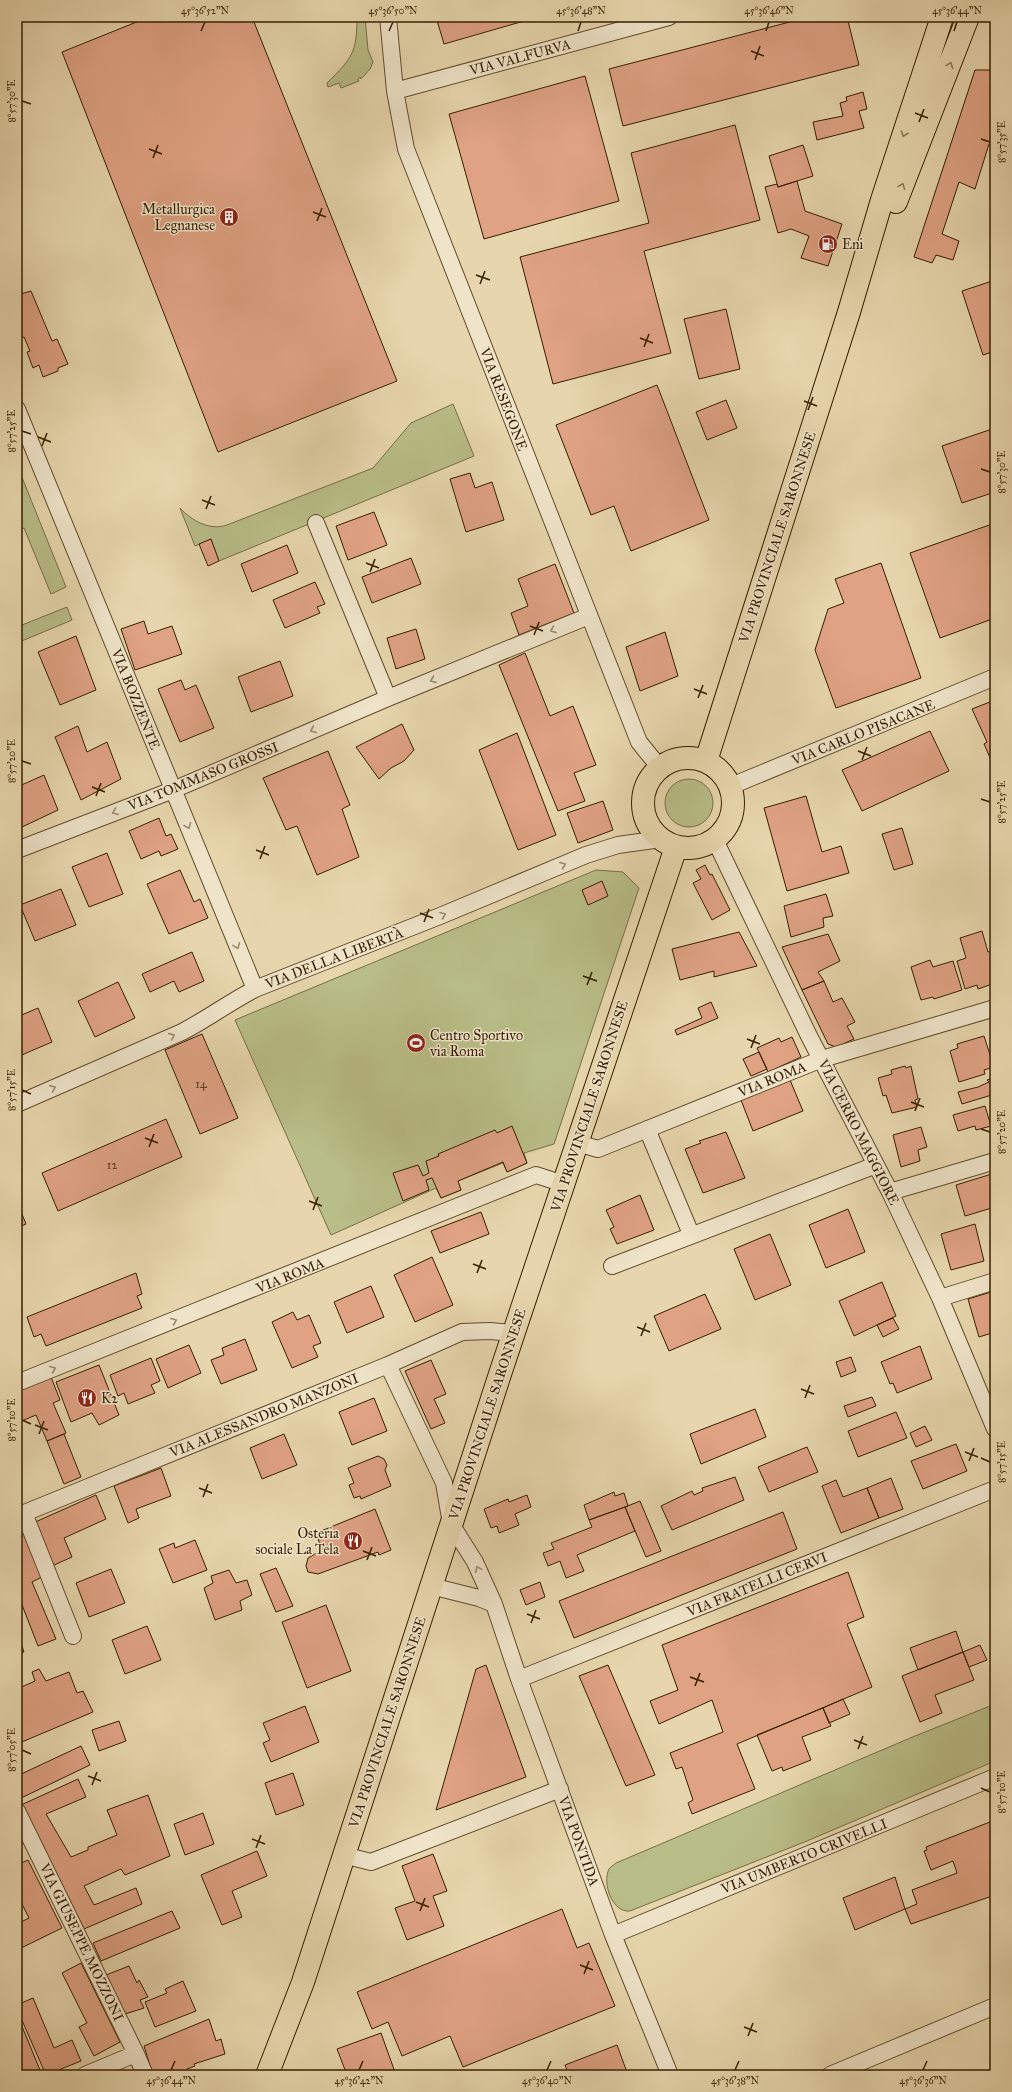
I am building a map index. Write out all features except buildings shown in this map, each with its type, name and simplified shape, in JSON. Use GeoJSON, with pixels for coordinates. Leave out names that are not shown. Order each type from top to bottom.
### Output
{"type":"FeatureCollection","features":[{"type":"Feature","properties":{"kind":"main road","name":"VIA PROVINCIALE SARONNESE"},"geometry":{"type":"LineString","coordinates":[[706,761],[849,312],[882,200],[942,17]]}},
{"type":"Feature","properties":{"kind":"main road","name":"VIA PROVINCIALE SARONNESE"},"geometry":{"type":"LineString","coordinates":[[849,312],[894,206],[968,17]]}},
{"type":"Feature","properties":{"kind":"main road"},"geometry":{"type":"LineString","coordinates":[[682,758],[706,761],[720,771],[730,786],[734,801],[732,816],[725,829],[715,840],[696,848],[668,843],[648,824],[643,804],[648,784],[660,768],[682,758]]}},
{"type":"Feature","properties":{"kind":"main road","name":"VIA PROVINCIALE SARONNESE"},"geometry":{"type":"LineString","coordinates":[[280,2075],[303,1982],[451,1524],[564,1184],[668,843]]}},
{"type":"Feature","properties":{"kind":"main road","name":"VIA PROVINCIALE SARONNESE"},"geometry":{"type":"LineString","coordinates":[[267,2075],[303,1982]]}},
{"type":"Feature","properties":{"kind":"street","name":"VIA RESEGONE"},"geometry":{"type":"LineString","coordinates":[[388,17],[395,91],[406,149],[639,742],[660,768]]}},
{"type":"Feature","properties":{"kind":"street","name":"VIA VALFURVA"},"geometry":{"type":"LineString","coordinates":[[395,91],[669,17]]}},
{"type":"Feature","properties":{"kind":"street","name":"VIA BOZZENTE"},"geometry":{"type":"LineString","coordinates":[[17,409],[255,989]]}},
{"type":"Feature","properties":{"kind":"street"},"geometry":{"type":"LineString","coordinates":[[316,523],[388,698]]}},
{"type":"Feature","properties":{"kind":"street","name":"VIA TOMMASO GROSSI"},"geometry":{"type":"LineString","coordinates":[[17,850],[173,790],[388,698],[589,616]]}},
{"type":"Feature","properties":{"kind":"street","name":"VIA CARLO PISACANE"},"geometry":{"type":"LineString","coordinates":[[730,786],[995,677]]}},
{"type":"Feature","properties":{"kind":"street","name":"VIA CERRO MAGGIORE"},"geometry":{"type":"LineString","coordinates":[[715,840],[822,1059],[890,1192],[940,1298],[995,1429]]}},
{"type":"Feature","properties":{"kind":"street","name":"VIA DELLA LIBERTÀ"},"geometry":{"type":"LineString","coordinates":[[17,1104],[182,1032],[200,1023],[226,1004],[255,989],[440,916],[586,855],[618,845],[668,843]]}},
{"type":"Feature","properties":{"kind":"street","name":"VIA ROMA"},"geometry":{"type":"LineString","coordinates":[[577,1143],[598,1149],[822,1059],[995,1008]]}},
{"type":"Feature","properties":{"kind":"street"},"geometry":{"type":"LineString","coordinates":[[647,1129],[691,1234]]}},
{"type":"Feature","properties":{"kind":"street"},"geometry":{"type":"LineString","coordinates":[[890,1192],[995,1161]]}},
{"type":"Feature","properties":{"kind":"street"},"geometry":{"type":"LineString","coordinates":[[612,1266],[691,1234],[876,1165]]}},
{"type":"Feature","properties":{"kind":"street","name":"VIA ROMA"},"geometry":{"type":"LineString","coordinates":[[17,1383],[356,1249],[536,1175],[564,1184]]}},
{"type":"Feature","properties":{"kind":"street"},"geometry":{"type":"LineString","coordinates":[[940,1298],[995,1281]]}},
{"type":"Feature","properties":{"kind":"street","name":"VIA ALESSANDRO MANZONI"},"geometry":{"type":"LineString","coordinates":[[21,1514],[388,1365],[462,1332],[490,1331],[514,1333]]}},
{"type":"Feature","properties":{"kind":"street"},"geometry":{"type":"LineString","coordinates":[[388,1365],[444,1483],[451,1524]]}},
{"type":"Feature","properties":{"kind":"street","name":"VIA FRATELLI CERVI"},"geometry":{"type":"LineString","coordinates":[[519,1679],[995,1489]]}},
{"type":"Feature","properties":{"kind":"street"},"geometry":{"type":"LineString","coordinates":[[21,1514],[73,1636]]}},
{"type":"Feature","properties":{"kind":"street","name":"VIA PONTIDA"},"geometry":{"type":"LineString","coordinates":[[451,1524],[475,1562],[494,1604],[519,1679],[613,1935],[670,2075]]}},
{"type":"Feature","properties":{"kind":"street"},"geometry":{"type":"LineString","coordinates":[[431,1586],[479,1598],[494,1604]]}},
{"type":"Feature","properties":{"kind":"street","name":"VIA UMBERTO CRIVELLI"},"geometry":{"type":"LineString","coordinates":[[613,1935],[995,1777]]}},
{"type":"Feature","properties":{"kind":"street"},"geometry":{"type":"LineString","coordinates":[[343,1855],[371,1862],[560,1789]]}},
{"type":"Feature","properties":{"kind":"street","name":"VIA GIUSEPPE MOZZONI"},"geometry":{"type":"LineString","coordinates":[[17,1811],[145,2075]]}},
{"type":"Feature","properties":{"kind":"street"},"geometry":{"type":"LineString","coordinates":[[838,2074],[995,2006]]}},
{"type":"Feature","properties":{"kind":"street"},"geometry":{"type":"LineString","coordinates":[[85,2075],[128,2057],[137,2056]]}},
{"type":"Feature","properties":{"kind":"green space"},"geometry":{"type":"Polygon","coordinates":[[[357,17],[365,17],[368,50],[373,62],[370,69],[361,79],[360,77],[358,79],[359,81],[341,88],[339,83],[328,87],[327,83],[347,61],[354,47],[357,17]]]}},
{"type":"Feature","properties":{"kind":"green space"},"geometry":{"type":"Polygon","coordinates":[[[453,404],[474,456],[219,561],[211,539],[195,546],[180,508],[190,517],[202,524],[214,527],[227,525],[373,468],[411,423],[453,404]]]}},
{"type":"Feature","properties":{"kind":"green space"},"geometry":{"type":"Polygon","coordinates":[[[17,465],[66,587],[51,594],[24,528],[17,530],[17,465]]]}},
{"type":"Feature","properties":{"kind":"green space"},"geometry":{"type":"Polygon","coordinates":[[[67,607],[72,620],[17,643],[17,627],[67,607]]]}},
{"type":"Feature","properties":{"kind":"green space"},"geometry":{"type":"Polygon","coordinates":[[[684,779],[694,779],[706,786],[713,798],[713,808],[706,820],[694,827],[684,827],[676,823],[669,816],[665,808],[665,798],[669,790],[676,783],[684,779]]]}},
{"type":"Feature","properties":{"kind":"green space","name":"Centro Sportivo via Roma"},"geometry":{"type":"Polygon","coordinates":[[[596,870],[623,872],[639,888],[554,1144],[524,1153],[527,1163],[507,1172],[503,1163],[458,1181],[461,1190],[441,1198],[436,1188],[331,1235],[235,1020],[596,870]]]}},
{"type":"Feature","properties":{"kind":"green space"},"geometry":{"type":"Polygon","coordinates":[[[995,1704],[995,1761],[807,1841],[630,1911],[618,1907],[610,1896],[607,1875],[610,1868],[616,1863],[915,1736],[995,1704]]]}},
{"type":"Feature","properties":{"kind":"place","name":"Metallurgica Legnanese"},"geometry":{"type":"Point","coordinates":[229,217]}},
{"type":"Feature","properties":{"kind":"place","name":"Eni"},"geometry":{"type":"Point","coordinates":[828,244]}},
{"type":"Feature","properties":{"kind":"place","name":"Centro Sportivo via Roma"},"geometry":{"type":"Point","coordinates":[416,1043]}},
{"type":"Feature","properties":{"kind":"place","name":"K2"},"geometry":{"type":"Point","coordinates":[87,1398]}},
{"type":"Feature","properties":{"kind":"place","name":"Osteria sociale La Tela"},"geometry":{"type":"Point","coordinates":[353,1541]}}]}
